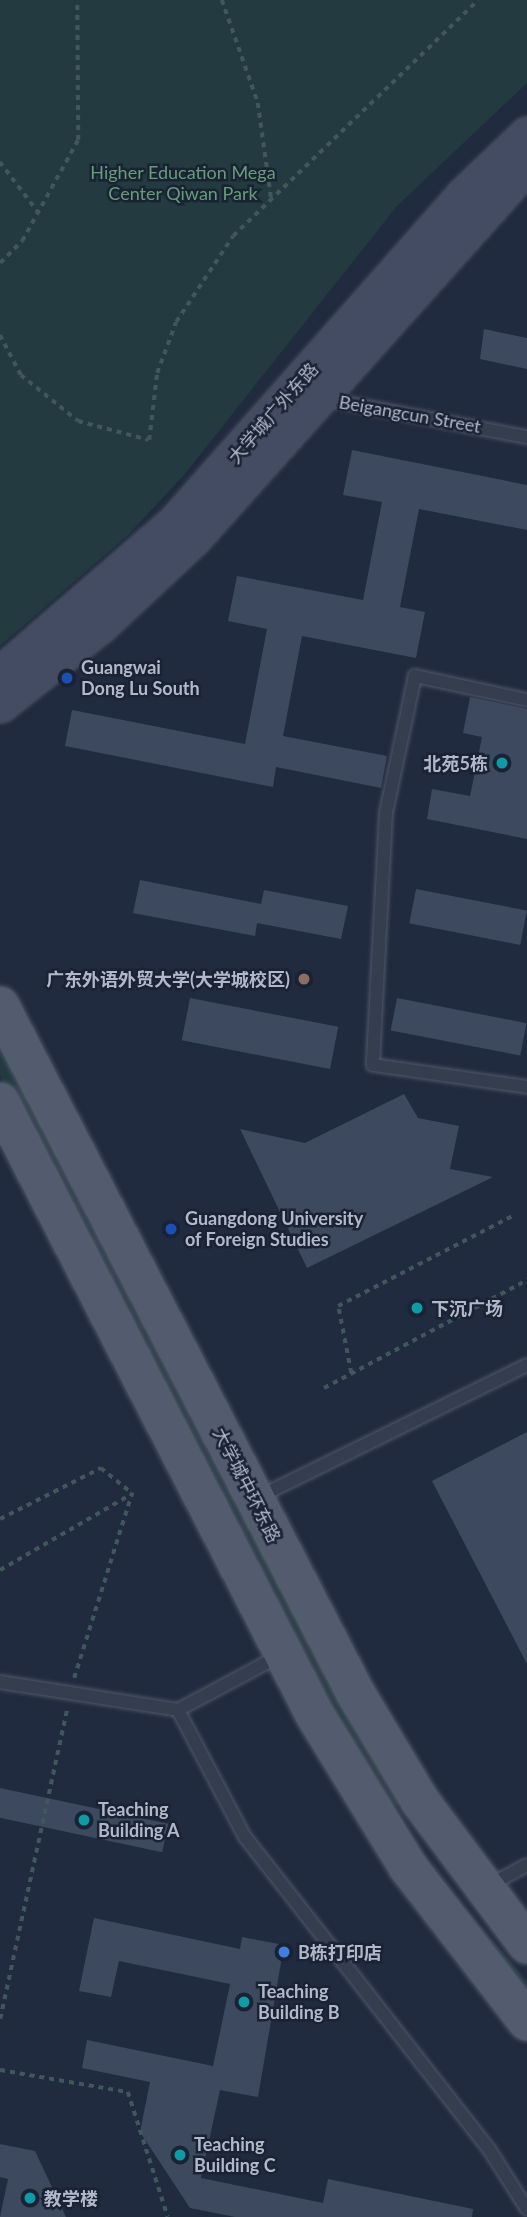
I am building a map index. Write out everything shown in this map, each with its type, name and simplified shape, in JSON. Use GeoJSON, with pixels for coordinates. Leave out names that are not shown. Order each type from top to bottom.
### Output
{"type":"FeatureCollection","features":[{"type":"Feature","properties":{"kind":"main road","name":"大学城中环东路"},"geometry":{"type":"LineString","coordinates":[[0,1006],[326,1637],[425,1808],[527,1944]]}},
{"type":"Feature","properties":{"kind":"main road"},"geometry":{"type":"LineString","coordinates":[[0,1102],[282,1654],[387,1833],[432,1900],[527,2021]]}},
{"type":"Feature","properties":{"kind":"main road"},"geometry":{"type":"LineString","coordinates":[[387,1833],[425,1808]]}},
{"type":"Feature","properties":{"kind":"main road"},"geometry":{"type":"LineString","coordinates":[[432,1900],[479,1881]]}},
{"type":"Feature","properties":{"kind":"street","name":"大学城广外东路"},"geometry":{"type":"LineString","coordinates":[[0,705],[194,538],[462,196],[527,134]]}},
{"type":"Feature","properties":{"kind":"street","name":"大学城广外东路"},"geometry":{"type":"LineString","coordinates":[[0,674],[135,561],[305,395],[527,166]]}},
{"type":"Feature","properties":{"kind":"lane","name":"Beigangcun Street"},"geometry":{"type":"LineString","coordinates":[[305,395],[527,437]]}},
{"type":"Feature","properties":{"kind":"lane"},"geometry":{"type":"LineString","coordinates":[[527,700],[415,676],[386,813],[373,1065],[527,1087]]}},
{"type":"Feature","properties":{"kind":"lane"},"geometry":{"type":"LineString","coordinates":[[273,1490],[527,1365]]}},
{"type":"Feature","properties":{"kind":"lane"},"geometry":{"type":"LineString","coordinates":[[0,1682],[178,1710],[282,1654]]}},
{"type":"Feature","properties":{"kind":"lane"},"geometry":{"type":"LineString","coordinates":[[178,1710],[245,1838],[489,2149],[527,2209]]}},
{"type":"Feature","properties":{"kind":"lane"},"geometry":{"type":"LineString","coordinates":[[479,1881],[527,1865]]}},
{"type":"Feature","properties":{"kind":"path"},"geometry":{"type":"LineString","coordinates":[[0,263],[37,212],[78,140],[77,0]]}},
{"type":"Feature","properties":{"kind":"path"},"geometry":{"type":"LineString","coordinates":[[222,0],[258,103],[271,198]]}},
{"type":"Feature","properties":{"kind":"path"},"geometry":{"type":"LineString","coordinates":[[0,335],[20,375],[78,421],[149,440],[157,373],[176,322],[233,236],[478,0]]}},
{"type":"Feature","properties":{"kind":"path"},"geometry":{"type":"LineString","coordinates":[[0,162],[37,212]]}},
{"type":"Feature","properties":{"kind":"path"},"geometry":{"type":"LineString","coordinates":[[352,1373],[338,1306],[514,1216]]}},
{"type":"Feature","properties":{"kind":"path"},"geometry":{"type":"LineString","coordinates":[[324,1388],[527,1280]]}},
{"type":"Feature","properties":{"kind":"path"},"geometry":{"type":"LineString","coordinates":[[0,1519],[101,1468],[132,1493]]}},
{"type":"Feature","properties":{"kind":"path"},"geometry":{"type":"LineString","coordinates":[[0,1570],[132,1493]]}},
{"type":"Feature","properties":{"kind":"path"},"geometry":{"type":"LineString","coordinates":[[0,2019],[70,1694],[132,1493]]}},
{"type":"Feature","properties":{"kind":"path"},"geometry":{"type":"LineString","coordinates":[[0,2070],[128,2092],[168,2217]]}},
{"type":"Feature","properties":{"kind":"green space","name":"Higher Education Mega Center Qiwan Park"},"geometry":{"type":"Polygon","coordinates":[[[0,0],[527,0],[527,83],[397,206],[184,475],[128,535],[0,646],[0,0]]]}},
{"type":"Feature","properties":{"kind":"green space"},"geometry":{"type":"Polygon","coordinates":[[[0,1040],[401,1803],[398,1806],[391,1805],[296,1654],[0,1076],[0,1040]]]}},
{"type":"Feature","properties":{"kind":"green space"},"geometry":{"type":"Polygon","coordinates":[[[457,1899],[527,1980],[527,2001],[455,1901],[457,1899]]]}},
{"type":"Feature","properties":{"kind":"building"},"geometry":{"type":"Polygon","coordinates":[[[484,329],[527,338],[527,369],[480,359],[484,329]]]}},
{"type":"Feature","properties":{"kind":"building"},"geometry":{"type":"Polygon","coordinates":[[[352,450],[527,485],[527,530],[419,509],[400,607],[425,612],[416,658],[302,636],[283,736],[387,756],[381,788],[276,767],[273,787],[65,746],[72,710],[245,744],[267,629],[228,621],[237,576],[363,600],[382,502],[343,495],[352,450]]]}},
{"type":"Feature","properties":{"kind":"building","name":"北苑5栋"},"geometry":{"type":"Polygon","coordinates":[[[470,697],[527,709],[527,839],[427,819],[432,789],[470,796],[482,737],[463,733],[470,697]]]}},
{"type":"Feature","properties":{"kind":"building"},"geometry":{"type":"Polygon","coordinates":[[[140,880],[261,904],[264,890],[348,906],[341,939],[257,923],[255,936],[133,913],[140,880]]]}},
{"type":"Feature","properties":{"kind":"building"},"geometry":{"type":"Polygon","coordinates":[[[416,889],[527,911],[520,945],[409,923],[416,889]]]}},
{"type":"Feature","properties":{"kind":"building"},"geometry":{"type":"Polygon","coordinates":[[[190,998],[338,1027],[330,1069],[182,1040],[190,998]]]}},
{"type":"Feature","properties":{"kind":"building"},"geometry":{"type":"Polygon","coordinates":[[[397,998],[527,1023],[520,1056],[391,1030],[397,998]]]}},
{"type":"Feature","properties":{"kind":"building"},"geometry":{"type":"Polygon","coordinates":[[[404,1094],[418,1118],[459,1126],[450,1169],[493,1177],[307,1268],[240,1129],[305,1143],[404,1094]]]}},
{"type":"Feature","properties":{"kind":"building"},"geometry":{"type":"Polygon","coordinates":[[[527,1432],[527,1664],[432,1481],[527,1432]]]}},
{"type":"Feature","properties":{"kind":"building","name":"Teaching Building A"},"geometry":{"type":"Polygon","coordinates":[[[0,1788],[168,1824],[162,1852],[0,1818],[0,1788]]]}},
{"type":"Feature","properties":{"kind":"building"},"geometry":{"type":"Polygon","coordinates":[[[94,1918],[240,1949],[242,1937],[284,1945],[258,2097],[220,2090],[201,2178],[323,2203],[328,2179],[473,2209],[472,2217],[235,2217],[190,2208],[140,2132],[150,2082],[82,2068],[87,2040],[213,2066],[230,1984],[119,1961],[111,1997],[79,1991],[94,1918]]]}},
{"type":"Feature","properties":{"kind":"building","name":"教学楼"},"geometry":{"type":"Polygon","coordinates":[[[0,2144],[35,2151],[66,2217],[0,2217],[8,2179],[0,2177],[0,2144]]]}},
{"type":"Feature","properties":{"kind":"place","name":"Guangwai Dong Lu South"},"geometry":{"type":"Point","coordinates":[67,678]}},
{"type":"Feature","properties":{"kind":"place","name":"北苑5栋"},"geometry":{"type":"Point","coordinates":[502,763]}},
{"type":"Feature","properties":{"kind":"place","name":"广东外语外贸大学(大学城校区)"},"geometry":{"type":"Point","coordinates":[304,979]}},
{"type":"Feature","properties":{"kind":"place","name":"Guangdong University of Foreign Studies"},"geometry":{"type":"Point","coordinates":[171,1229]}},
{"type":"Feature","properties":{"kind":"place","name":"下沉广场"},"geometry":{"type":"Point","coordinates":[417,1308]}},
{"type":"Feature","properties":{"kind":"place","name":"Teaching Building A"},"geometry":{"type":"Point","coordinates":[84,1820]}},
{"type":"Feature","properties":{"kind":"place","name":"B栋打印店"},"geometry":{"type":"Point","coordinates":[284,1952]}},
{"type":"Feature","properties":{"kind":"place","name":"Teaching Building B"},"geometry":{"type":"Point","coordinates":[244,2002]}},
{"type":"Feature","properties":{"kind":"place","name":"Teaching Building C"},"geometry":{"type":"Point","coordinates":[180,2155]}},
{"type":"Feature","properties":{"kind":"place","name":"教学楼"},"geometry":{"type":"Point","coordinates":[30,2198]}}]}
